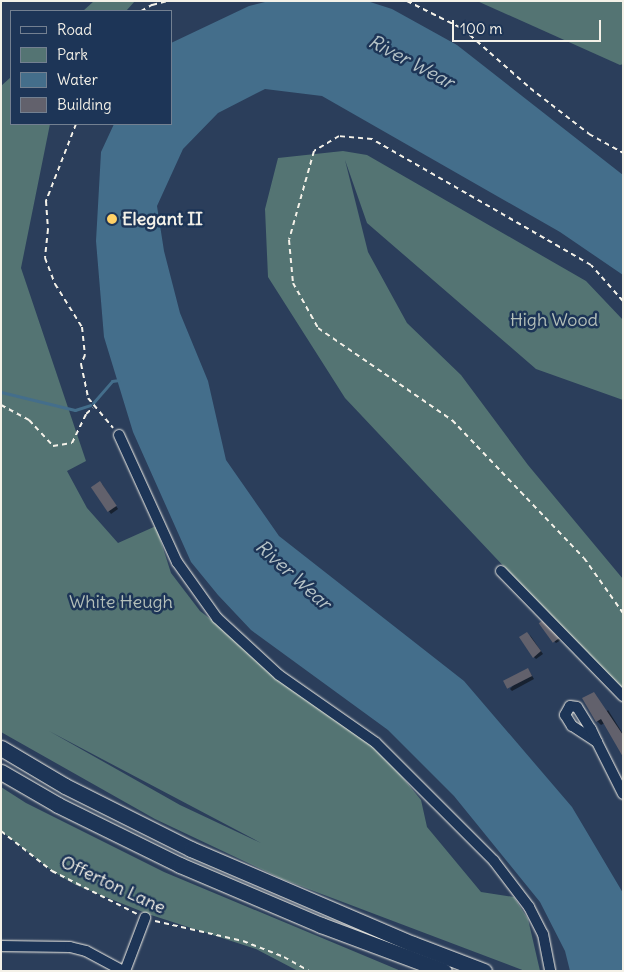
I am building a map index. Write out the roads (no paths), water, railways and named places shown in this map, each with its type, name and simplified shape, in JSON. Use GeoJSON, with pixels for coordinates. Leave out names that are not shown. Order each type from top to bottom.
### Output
{"type":"FeatureCollection","features":[{"type":"Feature","properties":{"kind":"highway"},"geometry":{"type":"LineString","coordinates":[[1,748],[65,786],[173,841],[411,951],[444,971]]}},
{"type":"Feature","properties":{"kind":"highway"},"geometry":{"type":"LineString","coordinates":[[1,772],[58,806],[180,865],[321,925],[484,971]]}},
{"type":"Feature","properties":{"kind":"street"},"geometry":{"type":"LineString","coordinates":[[118,436],[170,548],[217,618],[279,675],[376,743],[494,860],[529,907],[543,934],[550,971]]}},
{"type":"Feature","properties":{"kind":"street"},"geometry":{"type":"LineString","coordinates":[[501,571],[623,696]]}},
{"type":"Feature","properties":{"kind":"street"},"geometry":{"type":"LineString","coordinates":[[597,742],[623,794]]}},
{"type":"Feature","properties":{"kind":"street"},"geometry":{"type":"LineString","coordinates":[[1,946],[70,947],[86,951],[124,971],[145,918]]}},
{"type":"Feature","properties":{"kind":"water","name":"River Wear"},"geometry":{"type":"Polygon","coordinates":[[[269,1],[367,1],[392,9],[457,45],[623,175],[623,275],[560,232],[322,96],[265,89],[218,113],[183,149],[157,206],[164,251],[180,313],[208,381],[226,460],[279,536],[464,681],[572,807],[623,893],[623,971],[570,971],[565,951],[540,902],[454,796],[388,730],[251,630],[218,595],[191,562],[133,432],[104,337],[96,241],[101,152],[114,125],[172,125],[172,43],[249,6],[269,1]]]}},
{"type":"Feature","properties":{"kind":"waterway"},"geometry":{"type":"LineString","coordinates":[[93,403],[112,381],[119,380]]}},
{"type":"Feature","properties":{"kind":"waterway"},"geometry":{"type":"LineString","coordinates":[[1,392],[75,410],[90,405]]}},
{"type":"Feature","properties":{"kind":"place","name":"Elegant II"},"geometry":{"type":"Point","coordinates":[112,219]}},
{"type":"Feature","properties":{"kind":"park label","name":"High Wood"},"geometry":{"type":"Point","coordinates":[554,320]}},
{"type":"Feature","properties":{"kind":"park label","name":"White Heugh"},"geometry":{"type":"Point","coordinates":[121,602]}}]}
